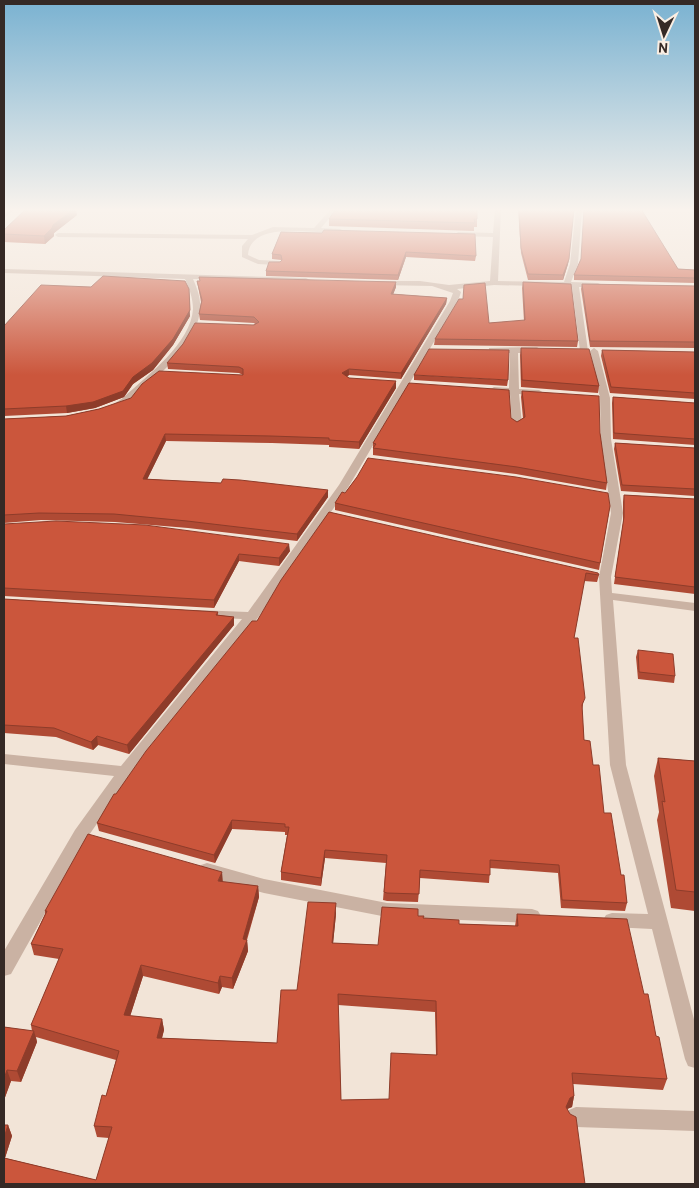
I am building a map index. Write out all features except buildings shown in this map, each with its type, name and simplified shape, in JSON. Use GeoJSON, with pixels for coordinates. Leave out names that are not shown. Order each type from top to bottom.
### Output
{"type":"FeatureCollection","features":[{"type":"Feature","properties":{"kind":"street"},"geometry":{"type":"LineString","coordinates":[[494,283],[496,264]]}},
{"type":"Feature","properties":{"kind":"street"},"geometry":{"type":"LineString","coordinates":[[574,264],[571,284],[589,351],[605,398],[612,444],[614,496],[617,513],[600,576],[608,596],[618,765],[695,1059]]}},
{"type":"Feature","properties":{"kind":"street"},"geometry":{"type":"LineString","coordinates":[[4,271],[314,280]]}},
{"type":"Feature","properties":{"kind":"street"},"geometry":{"type":"LineString","coordinates":[[105,409],[128,401],[138,387],[162,373],[196,324],[195,294],[188,276]]}},
{"type":"Feature","properties":{"kind":"street"},"geometry":{"type":"LineString","coordinates":[[363,282],[452,287],[494,283],[611,285]]}},
{"type":"Feature","properties":{"kind":"street"},"geometry":{"type":"LineString","coordinates":[[5,964],[81,834],[125,772],[252,616],[295,547],[330,514],[344,486],[365,459],[404,384],[429,349],[454,301],[457,292],[452,287]]}},
{"type":"Feature","properties":{"kind":"street"},"geometry":{"type":"LineString","coordinates":[[484,350],[549,350]]}},
{"type":"Feature","properties":{"kind":"street"},"geometry":{"type":"LineString","coordinates":[[514,350],[514,391],[517,424]]}},
{"type":"Feature","properties":{"kind":"street"},"geometry":{"type":"LineString","coordinates":[[484,389],[550,394]]}},
{"type":"Feature","properties":{"kind":"street"},"geometry":{"type":"LineString","coordinates":[[608,596],[695,607]]}},
{"type":"Feature","properties":{"kind":"street"},"geometry":{"type":"LineString","coordinates":[[193,612],[252,616]]}},
{"type":"Feature","properties":{"kind":"street"},"geometry":{"type":"LineString","coordinates":[[4,759],[125,772]]}},
{"type":"Feature","properties":{"kind":"street"},"geometry":{"type":"LineString","coordinates":[[81,834],[99,840]]}},
{"type":"Feature","properties":{"kind":"street"},"geometry":{"type":"LineString","coordinates":[[191,865],[264,886],[387,910],[552,917]]}},
{"type":"Feature","properties":{"kind":"street"},"geometry":{"type":"LineString","coordinates":[[591,919],[659,922]]}},
{"type":"Feature","properties":{"kind":"street"},"geometry":{"type":"LineString","coordinates":[[576,1117],[695,1121]]}}]}
